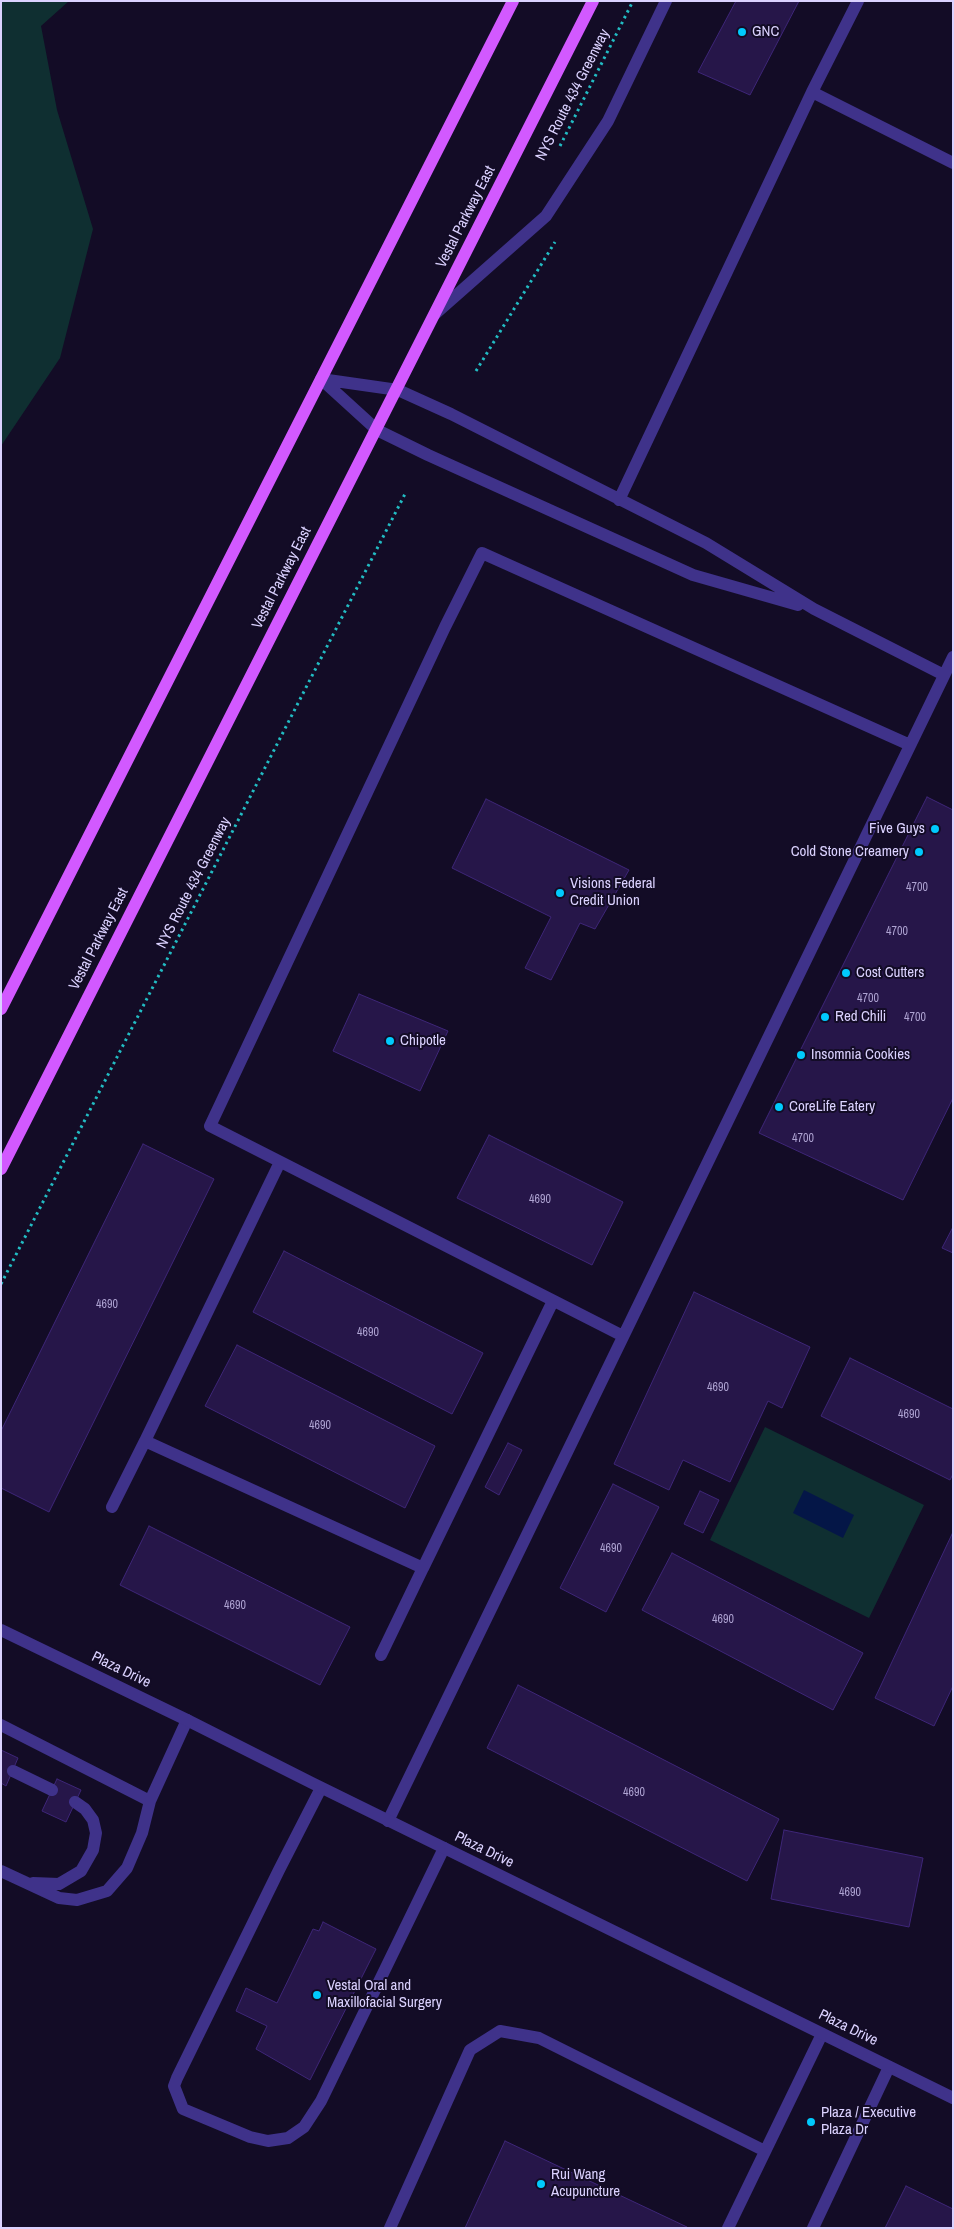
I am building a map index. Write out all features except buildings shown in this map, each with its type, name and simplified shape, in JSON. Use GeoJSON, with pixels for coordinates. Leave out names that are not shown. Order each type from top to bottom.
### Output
{"type":"FeatureCollection","features":[{"type":"Feature","properties":{"kind":"main road"},"geometry":{"type":"LineString","coordinates":[[1,1009],[512,1]]}},
{"type":"Feature","properties":{"kind":"main road","name":"Vestal Parkway East"},"geometry":{"type":"LineString","coordinates":[[1,1169],[594,1]]}},
{"type":"Feature","properties":{"kind":"street"},"geometry":{"type":"LineString","coordinates":[[435,314],[546,216],[608,121],[666,1]]}},
{"type":"Feature","properties":{"kind":"street"},"geometry":{"type":"LineString","coordinates":[[618,500],[812,92],[858,1]]}},
{"type":"Feature","properties":{"kind":"street"},"geometry":{"type":"LineString","coordinates":[[812,92],[953,163]]}},
{"type":"Feature","properties":{"kind":"street"},"geometry":{"type":"LineString","coordinates":[[614,107],[626,113]]}},
{"type":"Feature","properties":{"kind":"street"},"geometry":{"type":"LineString","coordinates":[[321,380],[398,390],[706,543],[814,609],[944,675]]}},
{"type":"Feature","properties":{"kind":"street"},"geometry":{"type":"LineString","coordinates":[[321,380],[377,430],[428,455],[693,575],[814,609]]}},
{"type":"Feature","properties":{"kind":"street"},"geometry":{"type":"LineString","coordinates":[[623,1336],[210,1126],[417,685],[482,553],[910,746]]}},
{"type":"Feature","properties":{"kind":"street"},"geometry":{"type":"LineString","coordinates":[[388,1821],[953,657]]}},
{"type":"Feature","properties":{"kind":"street"},"geometry":{"type":"LineString","coordinates":[[112,1507],[280,1162]]}},
{"type":"Feature","properties":{"kind":"street"},"geometry":{"type":"LineString","coordinates":[[381,1655],[553,1300]]}},
{"type":"Feature","properties":{"kind":"street"},"geometry":{"type":"LineString","coordinates":[[145,1441],[423,1568]]}},
{"type":"Feature","properties":{"kind":"street","name":"Plaza Drive"},"geometry":{"type":"LineString","coordinates":[[1,1630],[953,2098]]}},
{"type":"Feature","properties":{"kind":"street"},"geometry":{"type":"LineString","coordinates":[[1,1871],[59,1898],[77,1900],[107,1891],[127,1868],[142,1833],[150,1801],[187,1720]]}},
{"type":"Feature","properties":{"kind":"street"},"geometry":{"type":"LineString","coordinates":[[1,1725],[150,1801]]}},
{"type":"Feature","properties":{"kind":"street"},"geometry":{"type":"LineString","coordinates":[[12,1771],[52,1790]]}},
{"type":"Feature","properties":{"kind":"street"},"geometry":{"type":"LineString","coordinates":[[321,1788],[177,2078],[174,2086],[183,2109],[250,2137],[268,2141],[288,2138],[304,2127],[321,2101],[444,1848]]}},
{"type":"Feature","properties":{"kind":"street"},"geometry":{"type":"LineString","coordinates":[[26,1883],[59,1884],[81,1871],[92,1850],[96,1833],[93,1820],[85,1809],[75,1802]]}},
{"type":"Feature","properties":{"kind":"street"},"geometry":{"type":"LineString","coordinates":[[390,2228],[470,2050],[500,2031],[539,2038],[765,2151]]}},
{"type":"Feature","properties":{"kind":"street"},"geometry":{"type":"LineString","coordinates":[[728,2228],[822,2034]]}},
{"type":"Feature","properties":{"kind":"street"},"geometry":{"type":"LineString","coordinates":[[814,2228],[888,2067]]}},
{"type":"Feature","properties":{"kind":"path","name":"NYS Route 434 Greenway"},"geometry":{"type":"LineString","coordinates":[[557,152],[633,1]]}},
{"type":"Feature","properties":{"kind":"path"},"geometry":{"type":"LineString","coordinates":[[476,371],[556,240]]}},
{"type":"Feature","properties":{"kind":"path","name":"NYS Route 434 Greenway"},"geometry":{"type":"LineString","coordinates":[[1,1284],[406,492]]}},
{"type":"Feature","properties":{"kind":"green space"},"geometry":{"type":"Polygon","coordinates":[[[1,1],[69,1],[41,26],[57,110],[93,229],[60,358],[1,446],[1,1]]]}},
{"type":"Feature","properties":{"kind":"green space"},"geometry":{"type":"Polygon","coordinates":[[[765,1427],[924,1505],[869,1618],[710,1540],[765,1427]]]}},
{"type":"Feature","properties":{"kind":"water"},"geometry":{"type":"Polygon","coordinates":[[[804,1490],[854,1515],[843,1538],[793,1513],[804,1490]]]}},
{"type":"Feature","properties":{"kind":"place","name":"GNC"},"geometry":{"type":"Point","coordinates":[742,32]}},
{"type":"Feature","properties":{"kind":"place","name":"Five Guys"},"geometry":{"type":"Point","coordinates":[935,829]}},
{"type":"Feature","properties":{"kind":"place","name":"Cold Stone Creamery"},"geometry":{"type":"Point","coordinates":[919,852]}},
{"type":"Feature","properties":{"kind":"place","name":"Visions Federal Credit Union"},"geometry":{"type":"Point","coordinates":[560,893]}},
{"type":"Feature","properties":{"kind":"place","name":"Cost Cutters"},"geometry":{"type":"Point","coordinates":[846,973]}},
{"type":"Feature","properties":{"kind":"place","name":"Red Chili"},"geometry":{"type":"Point","coordinates":[825,1017]}},
{"type":"Feature","properties":{"kind":"place","name":"Chipotle"},"geometry":{"type":"Point","coordinates":[390,1041]}},
{"type":"Feature","properties":{"kind":"place","name":"Insomnia Cookies"},"geometry":{"type":"Point","coordinates":[801,1055]}},
{"type":"Feature","properties":{"kind":"place","name":"CoreLife Eatery"},"geometry":{"type":"Point","coordinates":[779,1107]}},
{"type":"Feature","properties":{"kind":"place","name":"Vestal Oral and Maxillofacial Surgery"},"geometry":{"type":"Point","coordinates":[317,1995]}},
{"type":"Feature","properties":{"kind":"place","name":"Plaza / Executive Plaza Dr"},"geometry":{"type":"Point","coordinates":[811,2122]}},
{"type":"Feature","properties":{"kind":"place","name":"Rui Wang Acupuncture"},"geometry":{"type":"Point","coordinates":[541,2184]}}]}
